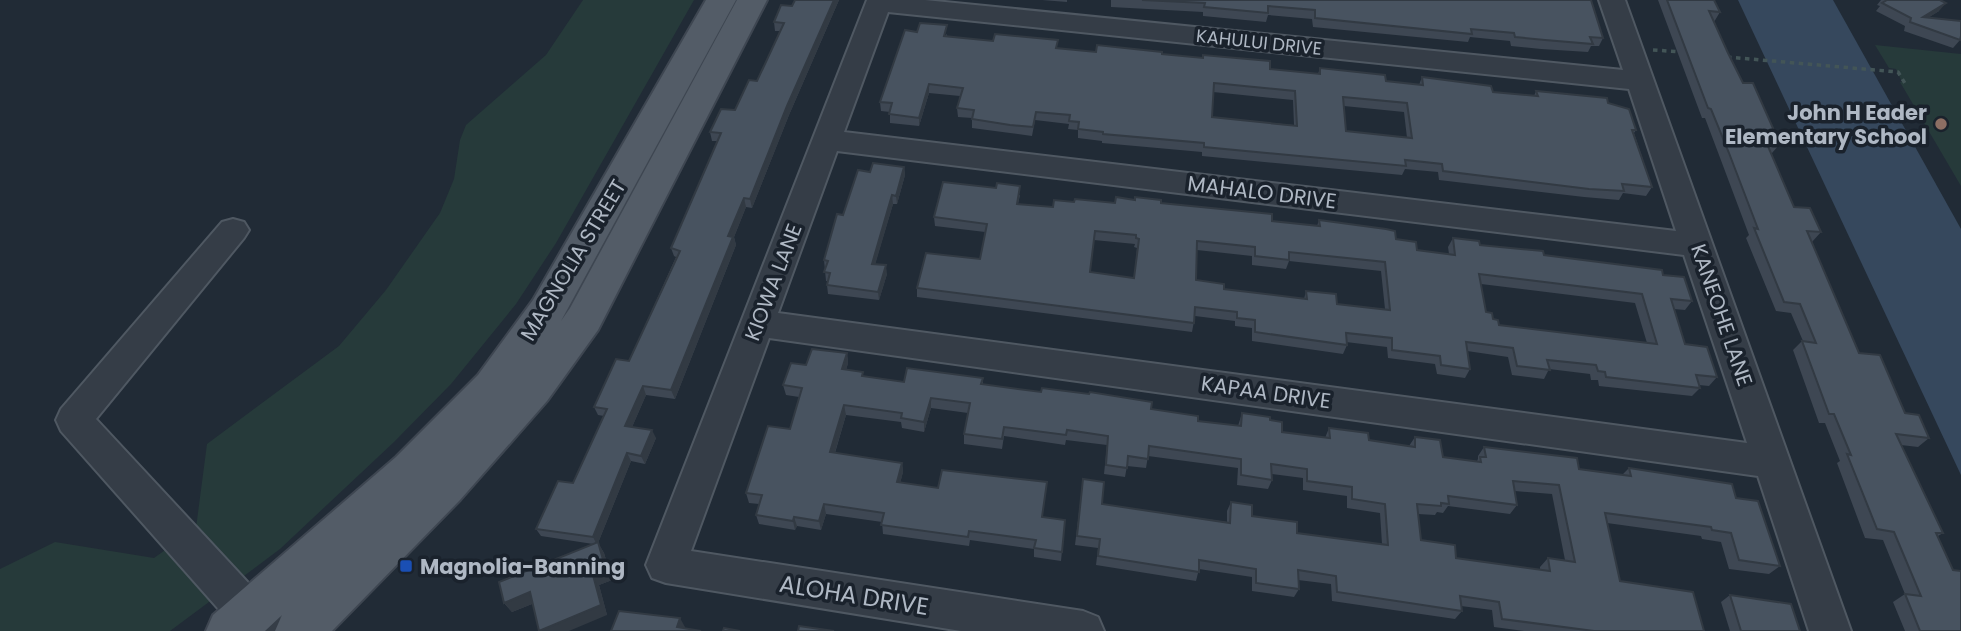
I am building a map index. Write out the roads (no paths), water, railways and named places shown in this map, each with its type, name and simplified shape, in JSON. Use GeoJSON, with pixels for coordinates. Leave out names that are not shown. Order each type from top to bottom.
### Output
{"type":"FeatureCollection","features":[{"type":"Feature","properties":{"kind":"main road","name":"MAGNOLIA STREET"},"geometry":{"type":"LineString","coordinates":[[249,626],[411,470],[492,387],[554,300],[721,0]]}},
{"type":"Feature","properties":{"kind":"main road","name":"MAGNOLIA STREET"},"geometry":{"type":"LineString","coordinates":[[299,631],[445,487],[534,389],[577,329],[633,229],[752,0]]}},
{"type":"Feature","properties":{"kind":"street","name":"KANEOHE LANE"},"geometry":{"type":"LineString","coordinates":[[1612,0],[1830,631]]}},
{"type":"Feature","properties":{"kind":"street","name":"KAHULUI DRIVE"},"geometry":{"type":"LineString","coordinates":[[880,2],[1640,81]]}},
{"type":"Feature","properties":{"kind":"street","name":"KIOWA LANE"},"geometry":{"type":"LineString","coordinates":[[666,565],[880,2]]}},
{"type":"Feature","properties":{"kind":"street","name":"MAHALO DRIVE"},"geometry":{"type":"LineString","coordinates":[[827,140],[1697,245]]}},
{"type":"Feature","properties":{"kind":"street"},"geometry":{"type":"LineString","coordinates":[[233,230],[74,421],[249,626]]}},
{"type":"Feature","properties":{"kind":"street","name":"KAPAA DRIVE"},"geometry":{"type":"LineString","coordinates":[[758,323],[1773,462]]}},
{"type":"Feature","properties":{"kind":"street","name":"ALOHA DRIVE"},"geometry":{"type":"LineString","coordinates":[[666,565],[1083,631]]}},
{"type":"Feature","properties":{"kind":"water"},"geometry":{"type":"Polygon","coordinates":[[[1738,0],[1833,0],[1961,229],[1961,475],[1738,0]]]}},
{"type":"Feature","properties":{"kind":"place","name":"John H Eader Elementary School"},"geometry":{"type":"Point","coordinates":[1941,124]}},
{"type":"Feature","properties":{"kind":"place","name":"Magnolia-Banning"},"geometry":{"type":"Point","coordinates":[406,566]}}]}
